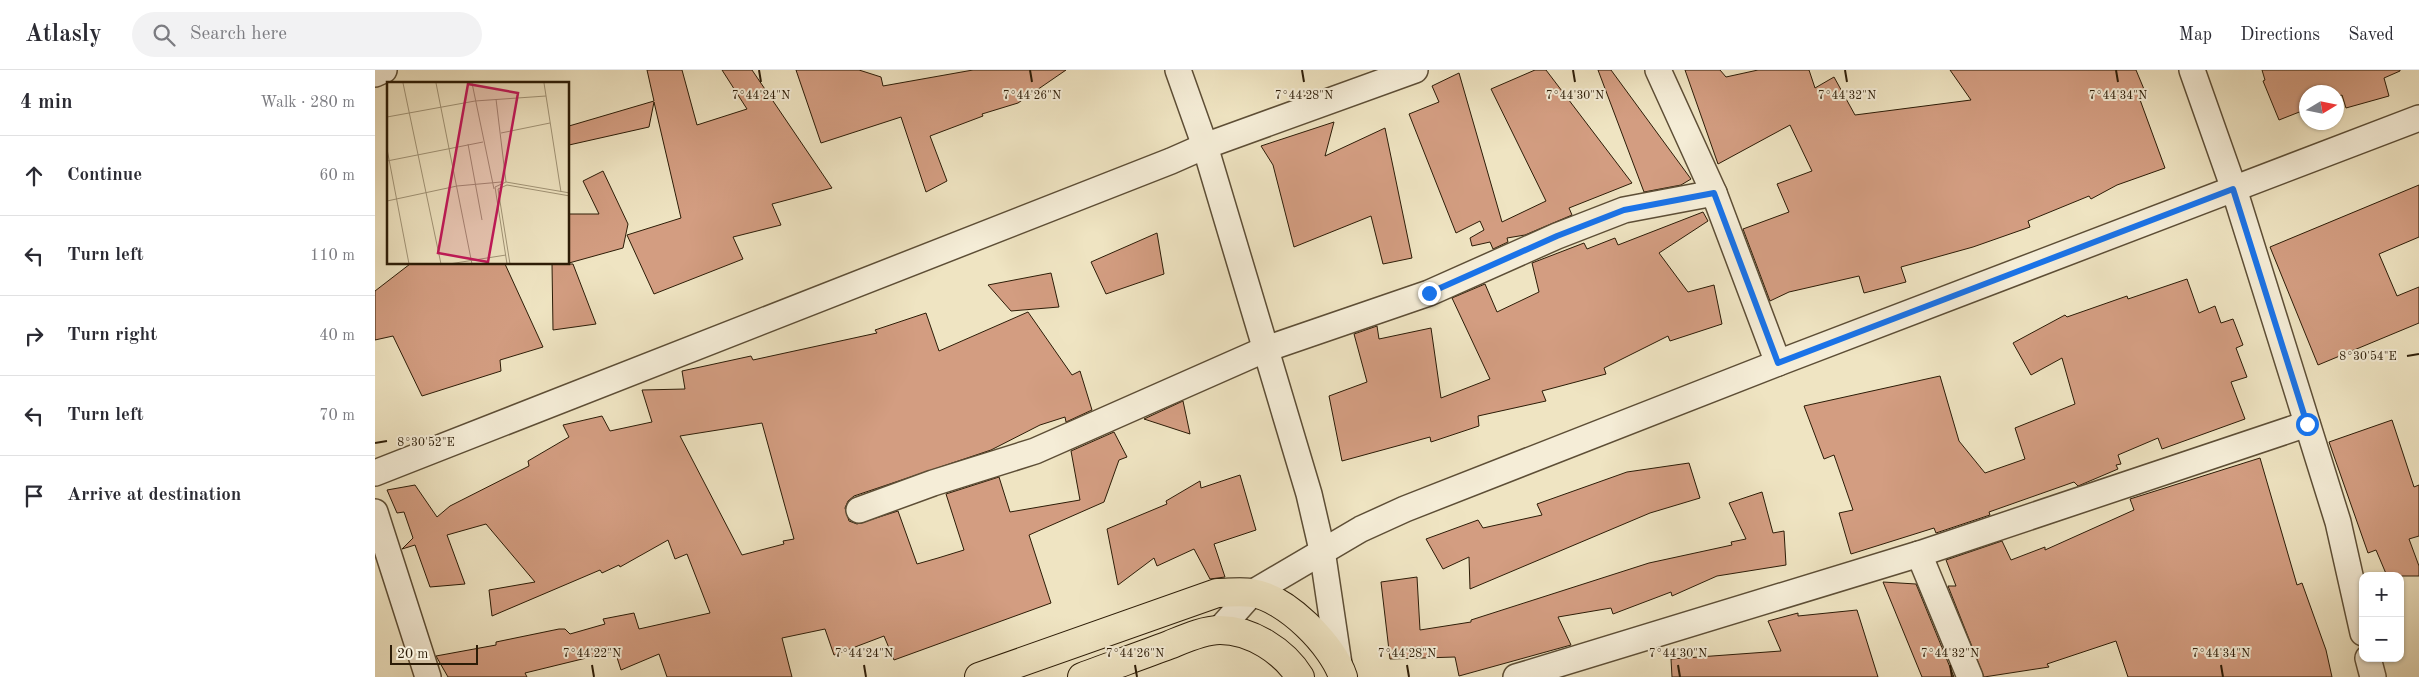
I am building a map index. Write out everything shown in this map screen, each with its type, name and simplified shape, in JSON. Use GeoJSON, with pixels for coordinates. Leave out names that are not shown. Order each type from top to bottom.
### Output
{"type":"FeatureCollection","features":[{"type":"Feature","properties":{"kind":"main road"},"geometry":{"type":"LineString","coordinates":[[979,677],[1217,593],[1252,593],[1276,602],[1302,621],[1323,644],[1341,671]]}},
{"type":"Feature","properties":{"kind":"main road"},"geometry":{"type":"LineString","coordinates":[[1082,677],[1192,636],[1219,630],[1238,632],[1258,640],[1293,666],[1300,677]]}},
{"type":"Feature","properties":{"kind":"street"},"geometry":{"type":"LineString","coordinates":[[375,74],[384,70]]}},
{"type":"Feature","properties":{"kind":"street"},"geometry":{"type":"LineString","coordinates":[[1178,70],[1205,146],[1309,494],[1322,550],[1341,671]]}},
{"type":"Feature","properties":{"kind":"street"},"geometry":{"type":"LineString","coordinates":[[375,473],[1171,162],[1205,146],[1415,70]]}},
{"type":"Feature","properties":{"kind":"street"},"geometry":{"type":"LineString","coordinates":[[1658,70],[1714,193],[1778,363]]}},
{"type":"Feature","properties":{"kind":"street"},"geometry":{"type":"LineString","coordinates":[[2192,70],[2233,189],[2338,522],[2359,617]]}},
{"type":"Feature","properties":{"kind":"street"},"geometry":{"type":"LineString","coordinates":[[1219,630],[1252,593],[1361,528],[1405,508],[2419,118]]}},
{"type":"Feature","properties":{"kind":"street"},"geometry":{"type":"LineString","coordinates":[[859,510],[933,483],[1035,450],[1266,349],[1429,293],[1557,236],[1624,210],[1714,193]]}},
{"type":"Feature","properties":{"kind":"street"},"geometry":{"type":"LineString","coordinates":[[1516,677],[1919,554],[2307,424]]}},
{"type":"Feature","properties":{"kind":"street"},"geometry":{"type":"LineString","coordinates":[[375,512],[429,677]]}},
{"type":"Feature","properties":{"kind":"street"},"geometry":{"type":"LineString","coordinates":[[1919,554],[1970,677]]}},
{"type":"Feature","properties":{"kind":"street"},"geometry":{"type":"LineString","coordinates":[[2369,662],[2373,677]]}},
{"type":"Feature","properties":{"kind":"building"},"geometry":{"type":"Polygon","coordinates":[[[647,70],[682,70],[697,125],[747,109],[722,70],[752,70],[832,188],[772,204],[781,225],[733,237],[743,259],[654,294],[627,235],[681,218],[654,102],[649,127],[570,145],[570,126],[654,101],[647,70]]]}},
{"type":"Feature","properties":{"kind":"building"},"geometry":{"type":"Polygon","coordinates":[[[796,70],[859,70],[881,77],[883,86],[973,70],[1066,70],[1018,103],[982,114],[983,116],[930,136],[947,181],[926,192],[901,117],[821,143],[796,70]]]}},
{"type":"Feature","properties":{"kind":"building"},"geometry":{"type":"Polygon","coordinates":[[[1535,70],[1546,70],[1632,183],[1569,208],[1572,215],[1525,235],[1507,238],[1508,242],[1493,249],[1490,242],[1472,246],[1470,238],[1484,230],[1480,221],[1456,233],[1409,114],[1439,102],[1432,86],[1459,73],[1502,222],[1546,201],[1491,89],[1535,70]]]}},
{"type":"Feature","properties":{"kind":"building"},"geometry":{"type":"Polygon","coordinates":[[[1598,70],[1611,70],[1691,179],[1681,185],[1644,192],[1598,70]]]}},
{"type":"Feature","properties":{"kind":"building"},"geometry":{"type":"Polygon","coordinates":[[[1685,70],[1720,70],[1726,77],[1758,70],[1809,70],[1815,88],[1834,77],[1855,115],[1971,100],[1950,70],[2136,70],[2146,94],[2139,97],[2165,168],[2117,185],[2091,199],[2089,196],[2028,221],[2030,227],[1973,247],[1901,267],[1906,282],[1864,293],[1859,276],[1789,292],[1770,301],[1743,229],[1789,212],[1777,184],[1812,171],[1790,125],[1718,164],[1685,70]]]}},
{"type":"Feature","properties":{"kind":"building"},"geometry":{"type":"Polygon","coordinates":[[[2262,70],[2400,70],[2384,78],[2389,96],[2346,108],[2344,85],[2299,85],[2299,112],[2279,120],[2263,81],[2265,80],[2262,70]]]}},
{"type":"Feature","properties":{"kind":"building"},"geometry":{"type":"Polygon","coordinates":[[[1334,122],[1325,156],[1385,128],[1412,258],[1383,264],[1371,216],[1294,247],[1273,165],[1261,146],[1334,122]]]}},
{"type":"Feature","properties":{"kind":"building"},"geometry":{"type":"Polygon","coordinates":[[[603,171],[628,224],[623,248],[570,263],[570,214],[599,214],[583,181],[603,171]]]}},
{"type":"Feature","properties":{"kind":"building"},"geometry":{"type":"Polygon","coordinates":[[[2419,185],[2419,237],[2379,254],[2397,296],[2419,287],[2419,323],[2318,365],[2270,247],[2419,185]]]}},
{"type":"Feature","properties":{"kind":"building"},"geometry":{"type":"Polygon","coordinates":[[[1703,212],[1708,221],[1659,253],[1688,292],[1714,285],[1722,324],[1670,341],[1668,336],[1604,368],[1606,374],[1542,391],[1546,401],[1478,416],[1479,426],[1431,442],[1430,437],[1342,461],[1329,396],[1367,382],[1354,334],[1377,326],[1379,339],[1431,328],[1441,398],[1490,379],[1452,298],[1485,284],[1497,312],[1539,292],[1532,263],[1584,243],[1587,249],[1615,238],[1618,245],[1703,212]]]}},
{"type":"Feature","properties":{"kind":"building"},"geometry":{"type":"Polygon","coordinates":[[[1157,233],[1164,274],[1106,294],[1091,262],[1157,233]]]}},
{"type":"Feature","properties":{"kind":"building"},"geometry":{"type":"Polygon","coordinates":[[[573,264],[596,324],[553,330],[552,265],[573,264]]]}},
{"type":"Feature","properties":{"kind":"building"},"geometry":{"type":"Polygon","coordinates":[[[409,265],[505,265],[543,347],[500,360],[501,371],[422,396],[393,336],[375,340],[375,291],[409,265]]]}},
{"type":"Feature","properties":{"kind":"building"},"geometry":{"type":"Polygon","coordinates":[[[1051,273],[1059,307],[1011,311],[988,285],[1051,273]]]}},
{"type":"Feature","properties":{"kind":"building"},"geometry":{"type":"Polygon","coordinates":[[[2187,279],[2199,313],[2215,306],[2221,323],[2233,319],[2243,345],[2236,348],[2247,377],[2231,382],[2245,419],[2162,449],[2158,438],[2118,455],[2121,464],[2116,465],[2118,469],[2078,486],[2074,482],[1989,512],[1990,515],[1936,533],[1934,528],[1851,554],[1839,513],[1853,510],[1834,455],[1824,459],[1804,406],[1940,376],[1959,441],[1985,473],[2025,459],[2015,428],[2075,404],[2062,358],[2031,375],[2013,343],[2065,315],[2067,317],[2127,296],[2128,299],[2187,279]]]}},
{"type":"Feature","properties":{"kind":"building"},"geometry":{"type":"Polygon","coordinates":[[[1028,312],[1072,375],[1080,371],[1092,410],[1066,422],[1065,417],[1040,425],[991,450],[854,496],[848,501],[845,508],[849,521],[857,524],[898,511],[917,564],[964,550],[946,494],[999,477],[1010,512],[1080,500],[1071,451],[1114,432],[1127,457],[1119,460],[1104,502],[1029,535],[1051,603],[894,660],[884,636],[834,655],[825,629],[782,638],[792,677],[667,677],[659,654],[621,670],[615,651],[525,673],[527,677],[448,677],[436,656],[496,645],[496,642],[559,629],[565,629],[570,634],[605,624],[603,619],[634,613],[639,629],[710,613],[687,554],[675,559],[668,540],[620,567],[619,565],[602,573],[600,570],[492,616],[489,590],[535,582],[486,524],[447,535],[465,584],[430,587],[415,545],[402,549],[413,538],[404,512],[397,513],[387,490],[415,485],[437,517],[450,506],[529,466],[528,461],[569,437],[563,425],[602,416],[610,431],[652,422],[642,390],[685,389],[682,371],[751,356],[753,360],[877,333],[875,330],[926,313],[939,351],[1028,312]],[[762,423],[680,436],[742,555],[784,544],[783,541],[794,539],[762,423]]]}},
{"type":"Feature","properties":{"kind":"building"},"geometry":{"type":"Polygon","coordinates":[[[1183,401],[1190,434],[1144,419],[1183,401]]]}},
{"type":"Feature","properties":{"kind":"building"},"geometry":{"type":"Polygon","coordinates":[[[2392,420],[2414,487],[2419,485],[2419,536],[2409,539],[2419,566],[2419,576],[2404,576],[2404,572],[2385,572],[2376,550],[2368,553],[2329,442],[2392,420]]]}},
{"type":"Feature","properties":{"kind":"building"},"geometry":{"type":"Polygon","coordinates":[[[2260,458],[2297,585],[2302,583],[2326,650],[2332,677],[2128,677],[2116,641],[2047,664],[2049,667],[1984,677],[1948,586],[1956,586],[1946,560],[2002,541],[2011,560],[2045,547],[2045,550],[2134,510],[2130,499],[2260,458]]]}},
{"type":"Feature","properties":{"kind":"building"},"geometry":{"type":"Polygon","coordinates":[[[1689,463],[1700,498],[1650,513],[1470,589],[1469,557],[1443,569],[1426,539],[1478,520],[1483,528],[1542,515],[1537,504],[1627,472],[1689,463]]]}},
{"type":"Feature","properties":{"kind":"building"},"geometry":{"type":"Polygon","coordinates":[[[1240,475],[1256,530],[1214,544],[1225,577],[1210,579],[1194,549],[1157,566],[1154,558],[1118,585],[1107,529],[1167,504],[1166,501],[1200,481],[1201,488],[1240,475]]]}},
{"type":"Feature","properties":{"kind":"building"},"geometry":{"type":"Polygon","coordinates":[[[1762,492],[1773,533],[1784,531],[1786,565],[1717,576],[1672,596],[1671,592],[1613,614],[1611,608],[1558,617],[1571,645],[1459,676],[1455,657],[1390,659],[1381,582],[1417,577],[1420,630],[1471,622],[1471,620],[1649,563],[1732,545],[1731,542],[1746,539],[1729,503],[1762,492]]]}},
{"type":"Feature","properties":{"kind":"building"},"geometry":{"type":"Polygon","coordinates":[[[1883,582],[1916,584],[1954,677],[1922,677],[1883,582]]]}},
{"type":"Feature","properties":{"kind":"building"},"geometry":{"type":"Polygon","coordinates":[[[1857,610],[1878,677],[1672,677],[1671,659],[1781,651],[1768,621],[1798,613],[1798,616],[1857,610]]]}},
{"type":"Feature","properties":{"kind":"route"},"geometry":{"type":"LineString","coordinates":[[1429,293],[1557,236],[1624,210],[1714,193],[1778,363],[2233,189],[2307,424]]}}]}
